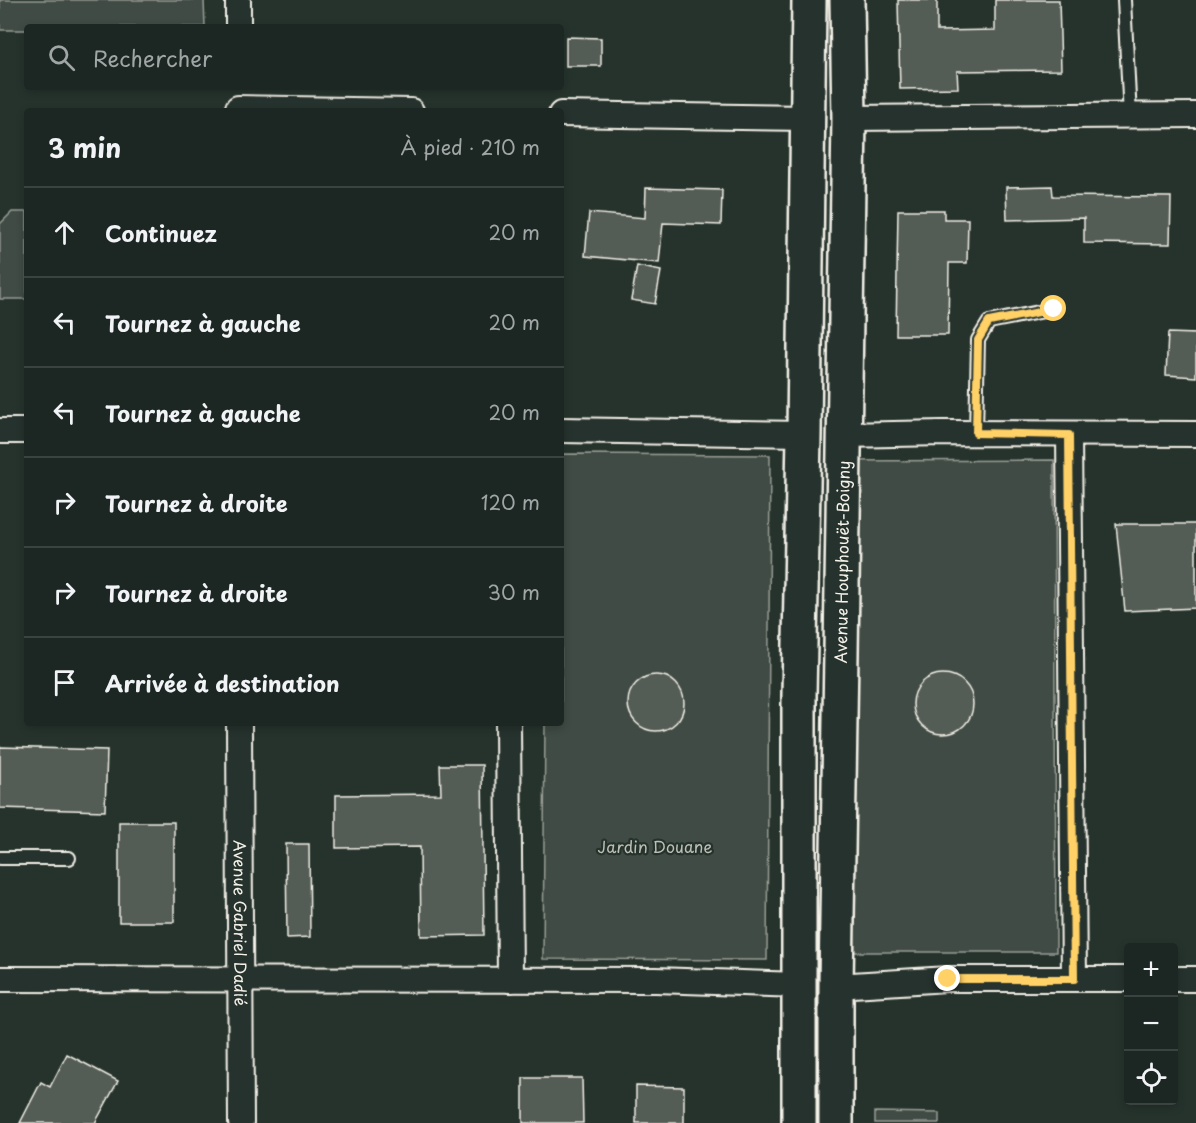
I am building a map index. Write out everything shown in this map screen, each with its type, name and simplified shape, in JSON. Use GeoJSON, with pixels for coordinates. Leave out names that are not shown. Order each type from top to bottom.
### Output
{"type":"FeatureCollection","features":[{"type":"Feature","properties":{"kind":"highway"},"geometry":{"type":"LineString","coordinates":[[799,1123],[799,695],[809,0]]}},
{"type":"Feature","properties":{"kind":"highway","name":"Avenue Houphouët-Boigny"},"geometry":{"type":"LineString","coordinates":[[836,1123],[849,118],[847,0]]}},
{"type":"Feature","properties":{"kind":"street"},"geometry":{"type":"LineString","coordinates":[[238,0],[238,24]]}},
{"type":"Feature","properties":{"kind":"street"},"geometry":{"type":"LineString","coordinates":[[238,102],[353,108]]}},
{"type":"Feature","properties":{"kind":"street"},"geometry":{"type":"LineString","coordinates":[[564,114],[808,118]]}},
{"type":"Feature","properties":{"kind":"street"},"geometry":{"type":"LineString","coordinates":[[849,118],[1196,115]]}},
{"type":"Feature","properties":{"kind":"street"},"geometry":{"type":"LineString","coordinates":[[564,430],[804,434]]}},
{"type":"Feature","properties":{"kind":"street"},"geometry":{"type":"LineString","coordinates":[[0,431],[24,431]]}},
{"type":"Feature","properties":{"kind":"street"},"geometry":{"type":"LineString","coordinates":[[844,435],[1196,434]]}},
{"type":"Feature","properties":{"kind":"street"},"geometry":{"type":"LineString","coordinates":[[1069,435],[1074,979]]}},
{"type":"Feature","properties":{"kind":"street","name":"Avenue Gabriel Dadié"},"geometry":{"type":"LineString","coordinates":[[239,726],[241,1123]]}},
{"type":"Feature","properties":{"kind":"street"},"geometry":{"type":"LineString","coordinates":[[508,726],[510,980]]}},
{"type":"Feature","properties":{"kind":"street"},"geometry":{"type":"LineString","coordinates":[[836,986],[948,979],[1124,979]]}},
{"type":"Feature","properties":{"kind":"street"},"geometry":{"type":"LineString","coordinates":[[1178,979],[1196,979]]}},
{"type":"Feature","properties":{"kind":"street"},"geometry":{"type":"LineString","coordinates":[[0,980],[656,980],[799,985]]}},
{"type":"Feature","properties":{"kind":"lane"},"geometry":{"type":"LineString","coordinates":[[1124,0],[1130,117]]}},
{"type":"Feature","properties":{"kind":"lane"},"geometry":{"type":"LineString","coordinates":[[976,433],[978,340],[989,322],[1054,309]]}},
{"type":"Feature","properties":{"kind":"lane"},"geometry":{"type":"LineString","coordinates":[[0,858],[69,858]]}},
{"type":"Feature","properties":{"kind":"green space"},"geometry":{"type":"Polygon","coordinates":[[[0,0],[204,0],[205,24],[24,24],[24,30],[0,30],[0,0]]]}},
{"type":"Feature","properties":{"kind":"green space"},"geometry":{"type":"Polygon","coordinates":[[[12,212],[24,212],[24,299],[0,299],[0,224],[12,212]]]}},
{"type":"Feature","properties":{"kind":"green space","name":"Jardin Douane"},"geometry":{"type":"Polygon","coordinates":[[[564,454],[770,455],[767,960],[543,959],[545,726],[564,726],[564,454]]]}},
{"type":"Feature","properties":{"kind":"green space"},"geometry":{"type":"Polygon","coordinates":[[[1054,460],[1056,952],[835,952],[833,461],[1054,460]]]}},
{"type":"Feature","properties":{"kind":"green space"},"geometry":{"type":"Polygon","coordinates":[[[875,1112],[939,1113],[939,1123],[875,1123],[875,1112]]]}},
{"type":"Feature","properties":{"kind":"building"},"geometry":{"type":"Polygon","coordinates":[[[898,0],[937,0],[937,31],[995,30],[995,0],[1059,0],[1061,70],[957,71],[958,88],[900,89],[898,0]]]}},
{"type":"Feature","properties":{"kind":"building"},"geometry":{"type":"Polygon","coordinates":[[[566,37],[601,38],[601,66],[566,66],[566,37]]]}},
{"type":"Feature","properties":{"kind":"building"},"geometry":{"type":"Polygon","coordinates":[[[1052,186],[1053,196],[1171,197],[1170,244],[1084,243],[1084,218],[1007,220],[1006,187],[1052,186]]]}},
{"type":"Feature","properties":{"kind":"building"},"geometry":{"type":"Polygon","coordinates":[[[646,188],[722,190],[721,225],[663,223],[659,263],[585,256],[589,213],[645,218],[646,188]]]}},
{"type":"Feature","properties":{"kind":"building"},"geometry":{"type":"Polygon","coordinates":[[[898,210],[944,210],[944,219],[968,219],[967,263],[949,263],[948,335],[896,335],[898,210]]]}},
{"type":"Feature","properties":{"kind":"building"},"geometry":{"type":"Polygon","coordinates":[[[637,266],[661,271],[655,304],[631,300],[637,266]]]}},
{"type":"Feature","properties":{"kind":"building"},"geometry":{"type":"Polygon","coordinates":[[[1168,333],[1196,334],[1196,377],[1166,375],[1168,333]]]}},
{"type":"Feature","properties":{"kind":"building"},"geometry":{"type":"Polygon","coordinates":[[[1116,524],[1196,524],[1196,608],[1125,611],[1116,524]]]}},
{"type":"Feature","properties":{"kind":"building"},"geometry":{"type":"Polygon","coordinates":[[[937,674],[949,674],[960,679],[968,687],[973,704],[971,716],[960,729],[949,734],[937,734],[926,729],[918,721],[913,710],[913,698],[918,687],[926,679],[937,674]]]}},
{"type":"Feature","properties":{"kind":"building"},"geometry":{"type":"Polygon","coordinates":[[[656,675],[667,677],[676,683],[682,692],[684,703],[682,714],[676,723],[667,729],[656,731],[645,729],[636,723],[630,714],[628,703],[630,692],[636,683],[645,677],[656,675]]]}},
{"type":"Feature","properties":{"kind":"building"},"geometry":{"type":"Polygon","coordinates":[[[0,747],[107,750],[105,811],[0,808],[0,747]]]}},
{"type":"Feature","properties":{"kind":"building"},"geometry":{"type":"Polygon","coordinates":[[[440,765],[482,765],[484,935],[421,936],[420,847],[336,848],[336,795],[441,794],[440,765]]]}},
{"type":"Feature","properties":{"kind":"building"},"geometry":{"type":"Polygon","coordinates":[[[119,822],[174,822],[174,922],[119,922],[119,822]]]}},
{"type":"Feature","properties":{"kind":"building"},"geometry":{"type":"Polygon","coordinates":[[[286,844],[309,844],[310,937],[287,938],[286,844]]]}},
{"type":"Feature","properties":{"kind":"building"},"geometry":{"type":"Polygon","coordinates":[[[67,1054],[118,1081],[95,1123],[20,1123],[41,1082],[50,1087],[67,1054]]]}},
{"type":"Feature","properties":{"kind":"building"},"geometry":{"type":"Polygon","coordinates":[[[523,1078],[582,1078],[583,1123],[523,1123],[523,1078]]]}},
{"type":"Feature","properties":{"kind":"building"},"geometry":{"type":"Polygon","coordinates":[[[636,1086],[684,1087],[684,1123],[636,1123],[636,1086]]]}},
{"type":"Feature","properties":{"kind":"route"},"geometry":{"type":"LineString","coordinates":[[948,979],[1074,979],[1069,435],[976,433],[978,340],[989,322],[1054,309]]}}]}
